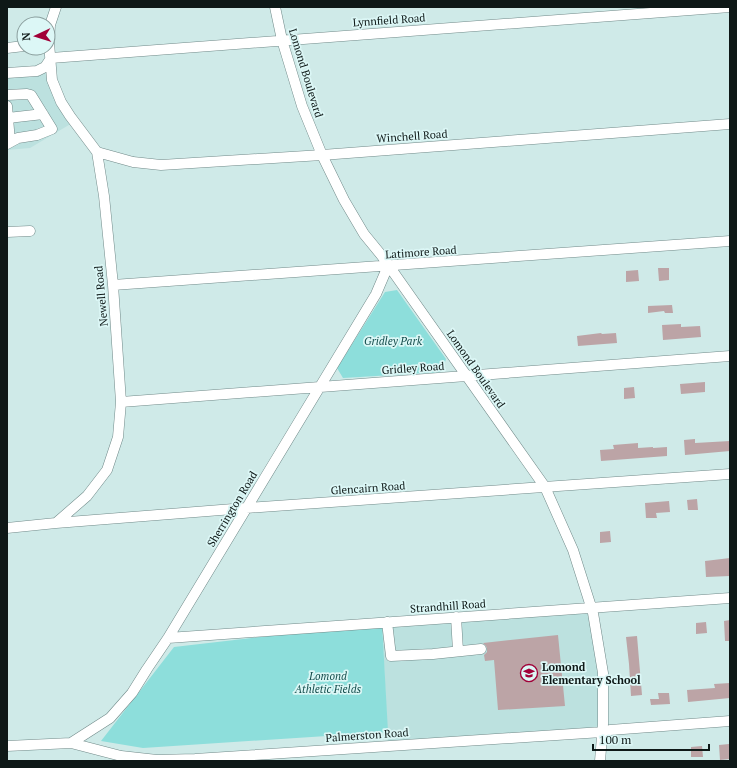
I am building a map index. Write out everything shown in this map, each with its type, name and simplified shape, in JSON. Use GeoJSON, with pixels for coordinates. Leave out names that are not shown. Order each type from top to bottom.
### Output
{"type":"FeatureCollection","features":[{"type":"Feature","properties":{"kind":"street","name":"Newell Road"},"geometry":{"type":"LineString","coordinates":[[56,7],[50,25],[49,42],[52,80],[61,102],[97,152],[104,196],[113,285],[121,402],[118,437],[107,470],[87,496],[56,523]]}},
{"type":"Feature","properties":{"kind":"street","name":"Lomond Boulevard"},"geometry":{"type":"LineString","coordinates":[[275,7],[282,40],[302,106],[322,154],[344,200],[364,234],[545,487],[573,550],[593,613],[603,673],[603,724],[600,761]]}},
{"type":"Feature","properties":{"kind":"street","name":"Lynnfield Road"},"geometry":{"type":"LineString","coordinates":[[51,58],[730,7]]}},
{"type":"Feature","properties":{"kind":"street"},"geometry":{"type":"LineString","coordinates":[[7,74],[37,71],[45,67],[51,58]]}},
{"type":"Feature","properties":{"kind":"street"},"geometry":{"type":"LineString","coordinates":[[7,95],[31,95],[52,129],[37,135],[18,138],[8,143],[7,106]]}},
{"type":"Feature","properties":{"kind":"street"},"geometry":{"type":"LineString","coordinates":[[8,118],[43,114]]}},
{"type":"Feature","properties":{"kind":"street","name":"Winchell Road"},"geometry":{"type":"LineString","coordinates":[[97,152],[133,162],[161,165],[730,124]]}},
{"type":"Feature","properties":{"kind":"street"},"geometry":{"type":"LineString","coordinates":[[7,232],[30,231]]}},
{"type":"Feature","properties":{"kind":"street","name":"Latimore Road"},"geometry":{"type":"LineString","coordinates":[[113,285],[730,241]]}},
{"type":"Feature","properties":{"kind":"street","name":"Sherrington Road"},"geometry":{"type":"LineString","coordinates":[[71,743],[110,718],[132,693],[168,638],[376,294],[388,266]]}},
{"type":"Feature","properties":{"kind":"street","name":"Gridley Road"},"geometry":{"type":"LineString","coordinates":[[121,402],[730,356]]}},
{"type":"Feature","properties":{"kind":"street","name":"Glencairn Road"},"geometry":{"type":"LineString","coordinates":[[7,528],[246,508],[730,474]]}},
{"type":"Feature","properties":{"kind":"street","name":"Strandhill Road"},"geometry":{"type":"LineString","coordinates":[[168,638],[730,598]]}},
{"type":"Feature","properties":{"kind":"street"},"geometry":{"type":"LineString","coordinates":[[456,618],[458,651]]}},
{"type":"Feature","properties":{"kind":"street"},"geometry":{"type":"LineString","coordinates":[[387,622],[391,656],[481,649]]}},
{"type":"Feature","properties":{"kind":"street","name":"Palmerston Road"},"geometry":{"type":"LineString","coordinates":[[7,746],[71,743],[121,756],[157,760],[203,759],[602,732],[610,730],[730,721]]}},
{"type":"Feature","properties":{"kind":"shaded area"},"geometry":{"type":"Polygon","coordinates":[[[45,67],[51,72],[74,122],[30,148],[7,150],[7,73],[45,67]]]}},
{"type":"Feature","properties":{"kind":"shaded area"},"geometry":{"type":"Polygon","coordinates":[[[591,608],[603,673],[602,732],[388,746],[382,623],[591,608]]]}},
{"type":"Feature","properties":{"kind":"green space","name":"Gridley Park"},"geometry":{"type":"Polygon","coordinates":[[[397,290],[446,359],[442,372],[343,378],[337,368],[385,292],[397,290]]]}},
{"type":"Feature","properties":{"kind":"green space","name":"Lomond Athletic Fields"},"geometry":{"type":"Polygon","coordinates":[[[382,623],[388,732],[143,748],[101,741],[174,647],[382,623]]]}},
{"type":"Feature","properties":{"kind":"building"},"geometry":{"type":"Polygon","coordinates":[[[658,268],[669,268],[669,280],[659,281],[658,268]]]}},
{"type":"Feature","properties":{"kind":"building"},"geometry":{"type":"Polygon","coordinates":[[[638,270],[639,281],[626,282],[626,271],[638,270]]]}},
{"type":"Feature","properties":{"kind":"building"},"geometry":{"type":"Polygon","coordinates":[[[672,305],[673,313],[665,313],[664,311],[648,313],[648,306],[672,305]]]}},
{"type":"Feature","properties":{"kind":"building"},"geometry":{"type":"Polygon","coordinates":[[[681,324],[681,327],[700,326],[701,337],[663,340],[662,325],[681,324]]]}},
{"type":"Feature","properties":{"kind":"building"},"geometry":{"type":"Polygon","coordinates":[[[616,333],[617,343],[578,346],[577,336],[616,333]]]}},
{"type":"Feature","properties":{"kind":"building"},"geometry":{"type":"Polygon","coordinates":[[[705,382],[705,392],[681,394],[680,384],[705,382]]]}},
{"type":"Feature","properties":{"kind":"building"},"geometry":{"type":"Polygon","coordinates":[[[634,387],[635,398],[624,399],[624,388],[634,387]]]}},
{"type":"Feature","properties":{"kind":"building"},"geometry":{"type":"Polygon","coordinates":[[[695,439],[695,443],[730,441],[730,451],[685,455],[684,440],[695,439]]]}},
{"type":"Feature","properties":{"kind":"building"},"geometry":{"type":"Polygon","coordinates":[[[638,443],[638,448],[667,447],[667,456],[601,461],[600,450],[614,449],[613,445],[638,443]]]}},
{"type":"Feature","properties":{"kind":"building"},"geometry":{"type":"Polygon","coordinates":[[[697,499],[698,510],[688,510],[687,500],[697,499]]]}},
{"type":"Feature","properties":{"kind":"building"},"geometry":{"type":"Polygon","coordinates":[[[669,501],[670,512],[656,513],[657,518],[646,518],[645,503],[669,501]]]}},
{"type":"Feature","properties":{"kind":"building"},"geometry":{"type":"Polygon","coordinates":[[[610,531],[611,542],[600,543],[600,532],[610,531]]]}},
{"type":"Feature","properties":{"kind":"building"},"geometry":{"type":"Polygon","coordinates":[[[730,558],[730,576],[706,577],[705,561],[730,558]]]}},
{"type":"Feature","properties":{"kind":"building"},"geometry":{"type":"Polygon","coordinates":[[[730,620],[730,641],[725,641],[724,621],[730,620]]]}},
{"type":"Feature","properties":{"kind":"building"},"geometry":{"type":"Polygon","coordinates":[[[706,622],[707,633],[696,634],[696,623],[706,622]]]}},
{"type":"Feature","properties":{"kind":"building","name":"Lomond Elementary School"},"geometry":{"type":"Polygon","coordinates":[[[558,635],[565,706],[498,710],[494,660],[485,661],[484,655],[487,652],[487,649],[483,643],[558,635]]]}},
{"type":"Feature","properties":{"kind":"building"},"geometry":{"type":"Polygon","coordinates":[[[637,636],[642,695],[631,696],[626,637],[637,636]]]}},
{"type":"Feature","properties":{"kind":"building"},"geometry":{"type":"Polygon","coordinates":[[[730,683],[730,698],[688,702],[687,690],[715,688],[714,684],[730,683]]]}},
{"type":"Feature","properties":{"kind":"building"},"geometry":{"type":"Polygon","coordinates":[[[658,693],[669,693],[670,704],[651,705],[650,699],[659,699],[658,693]]]}},
{"type":"Feature","properties":{"kind":"building"},"geometry":{"type":"Polygon","coordinates":[[[729,744],[730,759],[720,760],[719,745],[729,744]]]}},
{"type":"Feature","properties":{"kind":"building"},"geometry":{"type":"Polygon","coordinates":[[[702,746],[703,757],[691,757],[691,747],[702,746]]]}},
{"type":"Feature","properties":{"kind":"place","name":"Lomond Elementary School"},"geometry":{"type":"Point","coordinates":[529,673]}}]}
